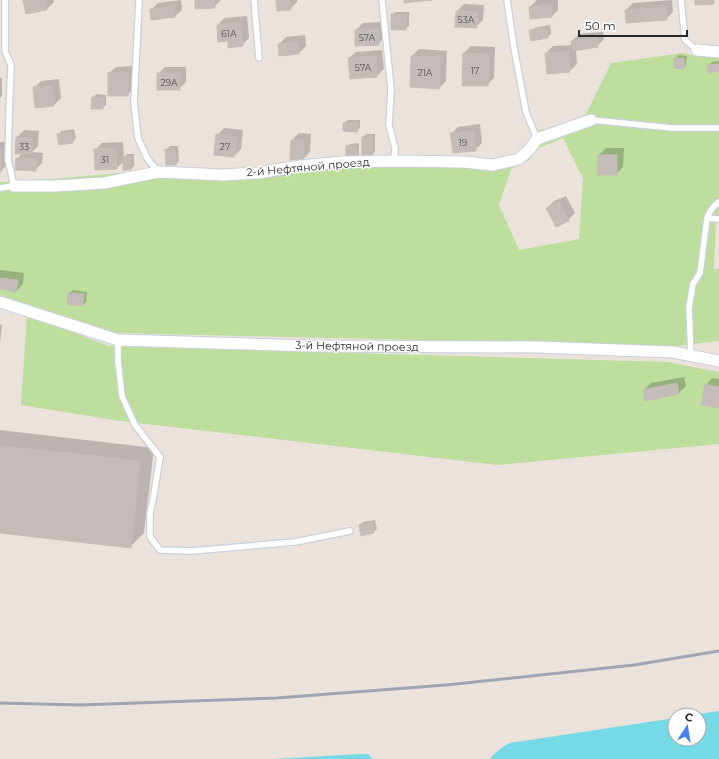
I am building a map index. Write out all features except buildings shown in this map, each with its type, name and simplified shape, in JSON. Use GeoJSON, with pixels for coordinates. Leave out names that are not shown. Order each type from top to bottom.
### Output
{"type":"FeatureCollection","features":[{"type":"Feature","properties":{"kind":"street"},"geometry":{"type":"LineString","coordinates":[[697,50],[719,52]]}},
{"type":"Feature","properties":{"kind":"street"},"geometry":{"type":"LineString","coordinates":[[537,139],[591,120]]}},
{"type":"Feature","properties":{"kind":"street","name":"2-й Нефтяной проезд"},"geometry":{"type":"LineString","coordinates":[[14,186],[55,186],[104,183],[158,172],[223,175],[258,173],[300,166],[343,162],[394,160],[464,162],[493,165],[519,159],[529,150],[537,139]]}},
{"type":"Feature","properties":{"kind":"street","name":"3-й Нефтяной проезд"},"geometry":{"type":"LineString","coordinates":[[0,302],[118,340],[311,346],[537,347],[673,352],[719,361]]}},
{"type":"Feature","properties":{"kind":"lane"},"geometry":{"type":"LineString","coordinates":[[0,188],[14,186],[8,160],[11,65],[5,51],[5,0]]}},
{"type":"Feature","properties":{"kind":"lane"},"geometry":{"type":"LineString","coordinates":[[139,0],[134,102],[138,138],[147,158],[158,172]]}},
{"type":"Feature","properties":{"kind":"lane"},"geometry":{"type":"LineString","coordinates":[[254,0],[259,58]]}},
{"type":"Feature","properties":{"kind":"lane"},"geometry":{"type":"LineString","coordinates":[[382,0],[391,89],[389,125],[395,148],[394,160]]}},
{"type":"Feature","properties":{"kind":"lane"},"geometry":{"type":"LineString","coordinates":[[507,0],[526,112],[537,139]]}},
{"type":"Feature","properties":{"kind":"lane"},"geometry":{"type":"LineString","coordinates":[[681,0],[685,40],[697,50]]}},
{"type":"Feature","properties":{"kind":"lane"},"geometry":{"type":"LineString","coordinates":[[591,120],[673,128],[719,128]]}},
{"type":"Feature","properties":{"kind":"lane"},"geometry":{"type":"LineString","coordinates":[[691,355],[689,308],[693,284],[700,273],[709,211],[719,202]]}},
{"type":"Feature","properties":{"kind":"lane"},"geometry":{"type":"LineString","coordinates":[[707,218],[719,219]]}},
{"type":"Feature","properties":{"kind":"lane"},"geometry":{"type":"LineString","coordinates":[[118,340],[118,361],[122,396],[135,425],[160,457],[154,500],[150,513],[150,537],[160,550],[192,552],[295,542],[350,531]]}},
{"type":"Feature","properties":{"kind":"green space"},"geometry":{"type":"Polygon","coordinates":[[[683,53],[695,56],[719,58],[719,215],[716,221],[714,269],[719,269],[719,341],[677,346],[117,333],[0,296],[0,182],[143,171],[221,171],[491,161],[517,155],[525,148],[529,139],[542,129],[551,129],[585,116],[611,63],[683,53]],[[563,138],[539,148],[529,160],[511,169],[499,205],[519,250],[579,239],[583,179],[563,138]]]}},
{"type":"Feature","properties":{"kind":"green space"},"geometry":{"type":"Polygon","coordinates":[[[27,315],[109,346],[668,362],[719,372],[719,444],[498,465],[120,421],[21,405],[27,315]]]}},
{"type":"Feature","properties":{"kind":"water"},"geometry":{"type":"Polygon","coordinates":[[[719,711],[719,759],[490,759],[504,746],[510,743],[667,719],[667,747],[707,747],[707,713],[719,711]]]}},
{"type":"Feature","properties":{"kind":"water"},"geometry":{"type":"Polygon","coordinates":[[[368,754],[373,759],[273,759],[368,754]]]}},
{"type":"Feature","properties":{"kind":"railway"},"geometry":{"type":"LineString","coordinates":[[0,703],[80,705],[277,698],[446,685],[634,665],[719,651]]}}]}
